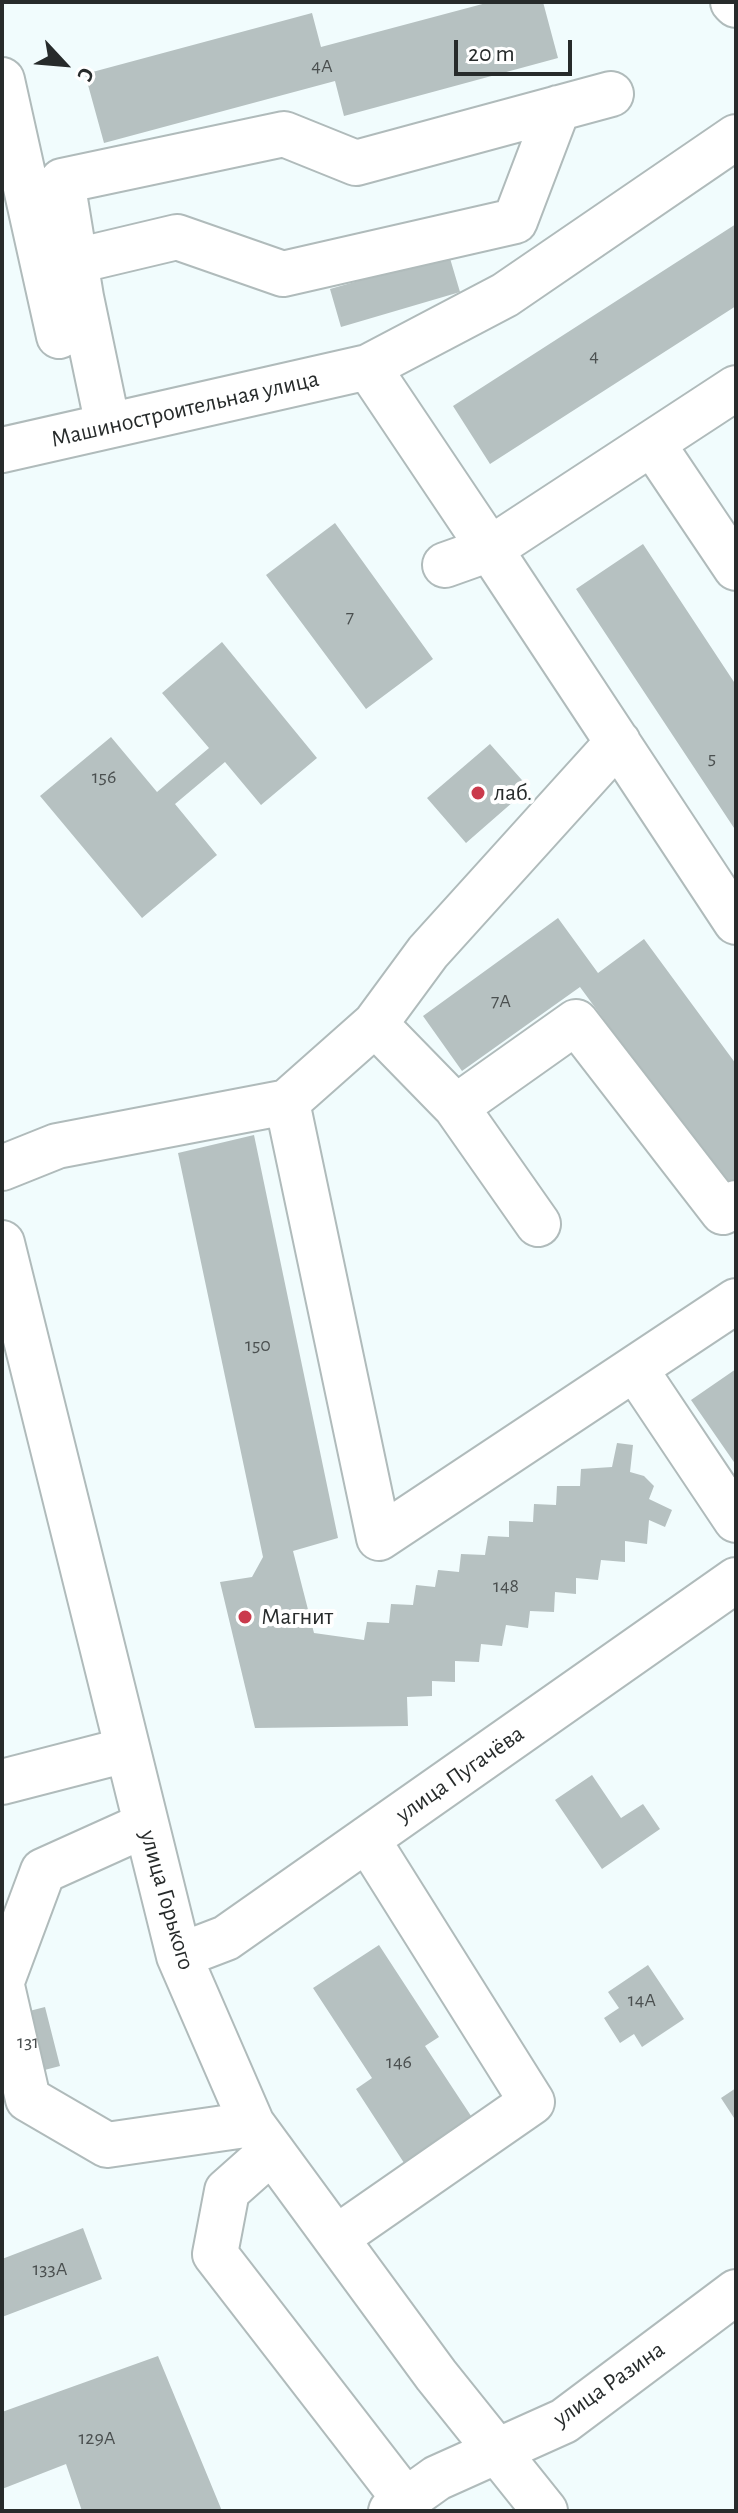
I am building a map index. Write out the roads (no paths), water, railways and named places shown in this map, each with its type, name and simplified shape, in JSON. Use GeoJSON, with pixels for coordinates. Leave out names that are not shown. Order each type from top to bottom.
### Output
{"type":"FeatureCollection","features":[{"type":"Feature","properties":{"kind":"street"},"geometry":{"type":"LineString","coordinates":[[2,80],[94,429]]}},
{"type":"Feature","properties":{"kind":"street"},"geometry":{"type":"LineString","coordinates":[[94,429],[76,261],[62,181],[284,134],[356,163],[611,94]]}},
{"type":"Feature","properties":{"kind":"street"},"geometry":{"type":"LineString","coordinates":[[76,261],[177,237],[283,274],[515,221],[558,108]]}},
{"type":"Feature","properties":{"kind":"street","name":"Машиностроительная улица"},"geometry":{"type":"LineString","coordinates":[[2,450],[368,367],[505,295],[736,137]]}},
{"type":"Feature","properties":{"kind":"street"},"geometry":{"type":"LineString","coordinates":[[368,367],[736,922]]}},
{"type":"Feature","properties":{"kind":"street"},"geometry":{"type":"LineString","coordinates":[[445,565],[490,549],[736,388]]}},
{"type":"Feature","properties":{"kind":"street"},"geometry":{"type":"LineString","coordinates":[[652,443],[736,568]]}},
{"type":"Feature","properties":{"kind":"street"},"geometry":{"type":"LineString","coordinates":[[2,1168],[57,1146],[287,1102],[375,1024],[428,952],[618,742]]}},
{"type":"Feature","properties":{"kind":"street"},"geometry":{"type":"LineString","coordinates":[[456,1107],[576,1022],[723,1212],[736,1203]]}},
{"type":"Feature","properties":{"kind":"street"},"geometry":{"type":"LineString","coordinates":[[375,1024],[456,1107],[538,1224]]}},
{"type":"Feature","properties":{"kind":"street"},"geometry":{"type":"LineString","coordinates":[[287,1102],[379,1538],[736,1301]]}},
{"type":"Feature","properties":{"kind":"street","name":"улица Горького"},"geometry":{"type":"LineString","coordinates":[[2,1243],[179,1956],[262,2137],[495,2452],[545,2511]]}},
{"type":"Feature","properties":{"kind":"street"},"geometry":{"type":"LineString","coordinates":[[635,1369],[736,1520]]}},
{"type":"Feature","properties":{"kind":"street","name":"улица Пугачёва"},"geometry":{"type":"LineString","coordinates":[[179,1956],[226,1938],[736,1580]]}},
{"type":"Feature","properties":{"kind":"street"},"geometry":{"type":"LineString","coordinates":[[2,1782],[126,1750]]}},
{"type":"Feature","properties":{"kind":"street"},"geometry":{"type":"LineString","coordinates":[[145,1825],[43,1871],[2,1984],[28,2099],[107,2145],[262,2137]]}},
{"type":"Feature","properties":{"kind":"street"},"geometry":{"type":"LineString","coordinates":[[336,2238],[532,2102],[367,1839]]}},
{"type":"Feature","properties":{"kind":"street"},"geometry":{"type":"LineString","coordinates":[[262,2137],[227,2191],[215,2254],[398,2506]]}},
{"type":"Feature","properties":{"kind":"street","name":"улица Разина"},"geometry":{"type":"LineString","coordinates":[[398,2506],[437,2478],[564,2421],[736,2292]]}},
{"type":"Feature","properties":{"kind":"place","name":"лаб."},"geometry":{"type":"Point","coordinates":[478,793]}},
{"type":"Feature","properties":{"kind":"place","name":"Магнит"},"geometry":{"type":"Point","coordinates":[245,1617]}}]}
